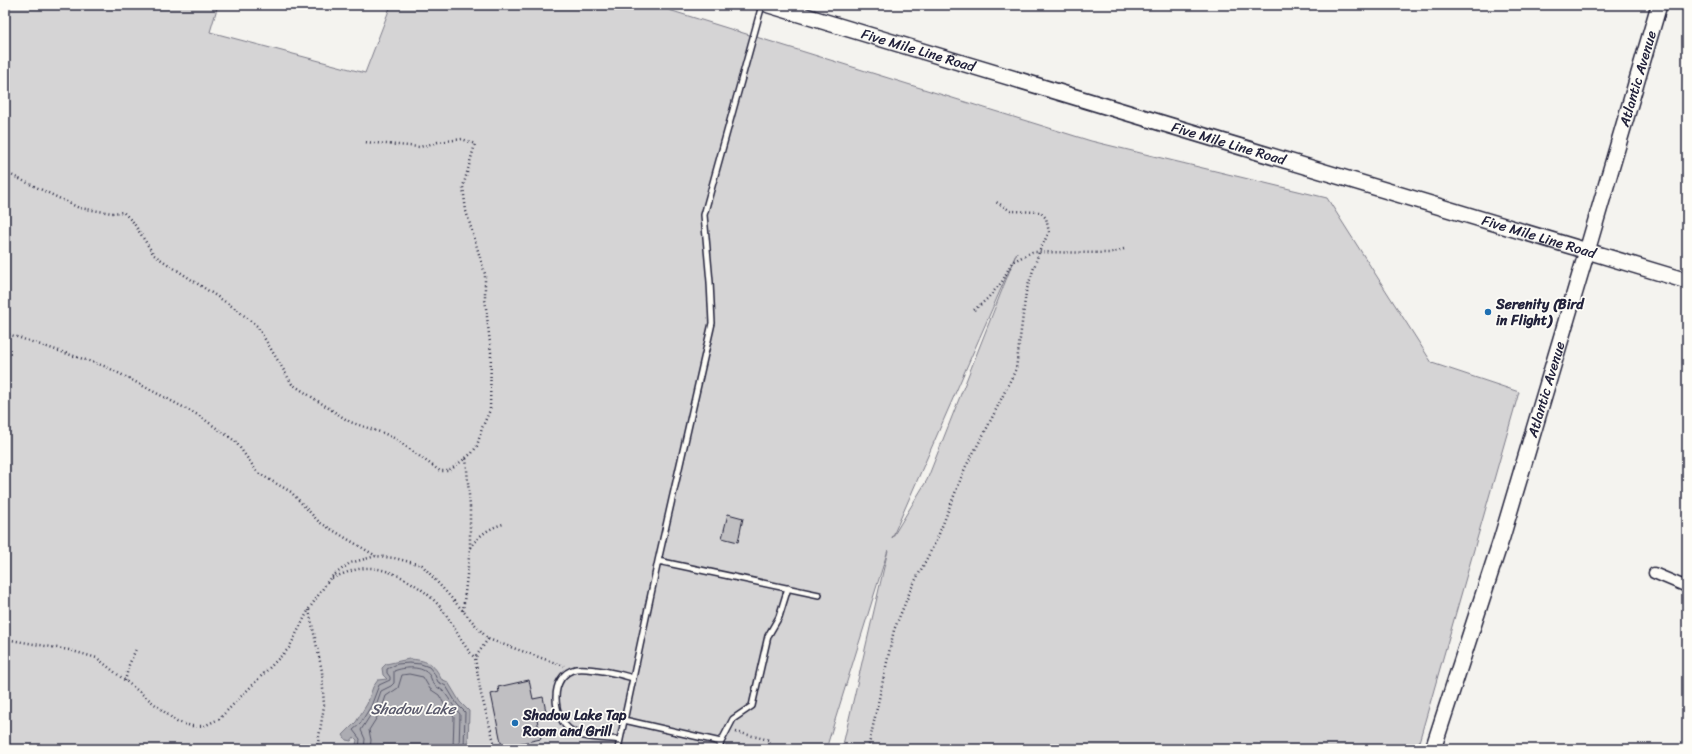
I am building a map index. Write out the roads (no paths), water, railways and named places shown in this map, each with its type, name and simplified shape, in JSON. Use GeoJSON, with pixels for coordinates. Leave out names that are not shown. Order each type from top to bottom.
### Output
{"type":"FeatureCollection","features":[{"type":"Feature","properties":{"kind":"main road","name":"Five Mile Line Road"},"geometry":{"type":"LineString","coordinates":[[769,5],[1687,281]]}},
{"type":"Feature","properties":{"kind":"main road","name":"Atlantic Avenue"},"geometry":{"type":"LineString","coordinates":[[1433,749],[1502,537],[1659,5]]}},
{"type":"Feature","properties":{"kind":"street"},"geometry":{"type":"LineString","coordinates":[[1654,573],[1687,587]]}},
{"type":"Feature","properties":{"kind":"lane"},"geometry":{"type":"LineString","coordinates":[[618,749],[658,561],[712,323],[704,215],[762,5]]}},
{"type":"Feature","properties":{"kind":"lane"},"geometry":{"type":"LineString","coordinates":[[658,561],[819,595]]}},
{"type":"Feature","properties":{"kind":"lane"},"geometry":{"type":"LineString","coordinates":[[720,749],[721,742],[733,719],[752,706],[768,636],[779,616],[788,588]]}},
{"type":"Feature","properties":{"kind":"lane"},"geometry":{"type":"LineString","coordinates":[[620,740],[581,735],[572,731],[560,718],[555,701],[558,685],[567,674],[575,669],[611,672],[634,678]]}},
{"type":"Feature","properties":{"kind":"lane"},"geometry":{"type":"LineString","coordinates":[[624,720],[721,742]]}},
{"type":"Feature","properties":{"kind":"water","name":"Shadow Lake"},"geometry":{"type":"Polygon","coordinates":[[[409,659],[429,663],[436,669],[441,679],[448,682],[460,702],[469,711],[468,749],[355,749],[357,740],[354,737],[351,741],[346,740],[343,735],[356,722],[367,704],[373,687],[378,680],[387,679],[383,675],[382,668],[386,664],[409,659]]]}},
{"type":"Feature","properties":{"kind":"place","name":"Serenity (Bird in Flight)"},"geometry":{"type":"Point","coordinates":[1488,312]}},
{"type":"Feature","properties":{"kind":"place","name":"Shadow Lake Tap Room and Grill"},"geometry":{"type":"Point","coordinates":[515,723]}}]}
